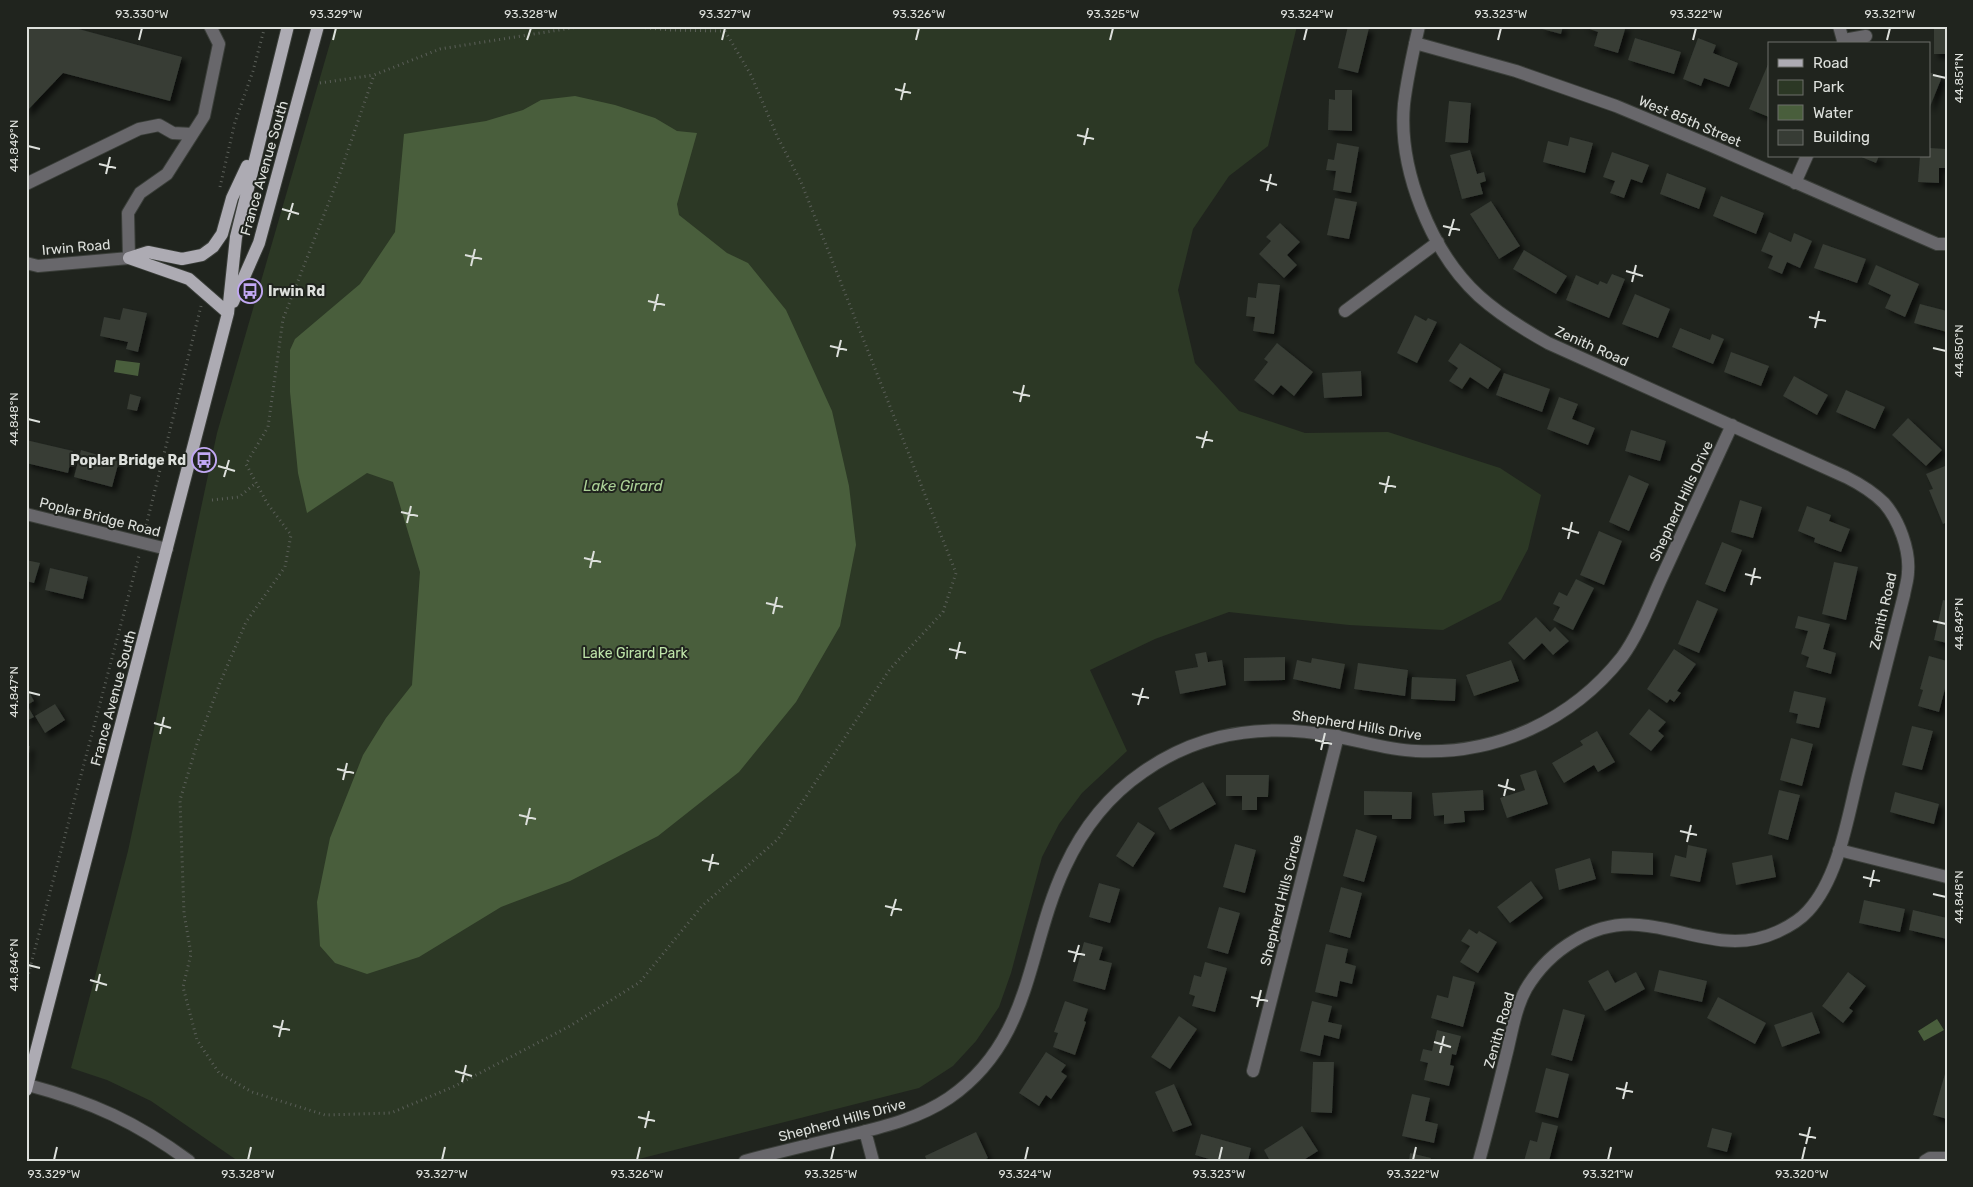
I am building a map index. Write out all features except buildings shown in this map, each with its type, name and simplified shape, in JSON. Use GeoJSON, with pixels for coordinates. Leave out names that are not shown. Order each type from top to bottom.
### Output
{"type":"FeatureCollection","features":[{"type":"Feature","properties":{"kind":"main road","name":"France Avenue South"},"geometry":{"type":"LineString","coordinates":[[27,1088],[228,314],[236,237],[288,26]]}},
{"type":"Feature","properties":{"kind":"main road","name":"France Avenue South"},"geometry":{"type":"LineString","coordinates":[[228,314],[259,243],[318,26]]}},
{"type":"Feature","properties":{"kind":"main road"},"geometry":{"type":"LineString","coordinates":[[130,258],[148,252],[182,259],[202,255],[213,247],[222,234],[232,198],[258,144]]}},
{"type":"Feature","properties":{"kind":"main road"},"geometry":{"type":"LineString","coordinates":[[130,258],[189,279],[228,314]]}},
{"type":"Feature","properties":{"kind":"street"},"geometry":{"type":"LineString","coordinates":[[130,258],[128,213],[140,193],[167,174],[204,116],[219,44],[210,26]]}},
{"type":"Feature","properties":{"kind":"street","name":"Zenith Road"},"geometry":{"type":"LineString","coordinates":[[1419,26],[1410,65],[1404,106],[1405,148],[1414,189],[1430,228],[1450,264],[1478,296],[1511,322],[1548,343],[1867,488],[1885,504],[1898,525],[1906,548],[1908,572],[1904,595],[1839,850],[1822,893],[1807,913],[1785,928],[1762,939],[1736,942],[1710,939],[1637,924],[1609,927],[1584,935],[1560,949],[1540,968],[1526,990],[1516,1016],[1479,1161]]}},
{"type":"Feature","properties":{"kind":"street"},"geometry":{"type":"LineString","coordinates":[[1840,26],[1844,42],[1866,36]]}},
{"type":"Feature","properties":{"kind":"street","name":"West 85th Street"},"geometry":{"type":"LineString","coordinates":[[1415,43],[1516,70],[1616,106],[1937,244],[1947,244]]}},
{"type":"Feature","properties":{"kind":"street"},"geometry":{"type":"LineString","coordinates":[[26,184],[139,130],[159,125],[173,133],[192,134]]}},
{"type":"Feature","properties":{"kind":"street"},"geometry":{"type":"LineString","coordinates":[[1795,183],[1806,158]]}},
{"type":"Feature","properties":{"kind":"street"},"geometry":{"type":"LineString","coordinates":[[1345,311],[1438,242]]}},
{"type":"Feature","properties":{"kind":"street","name":"Irwin Road"},"geometry":{"type":"LineString","coordinates":[[26,264],[38,266],[130,258]]}},
{"type":"Feature","properties":{"kind":"street","name":"Shepherd Hills Drive"},"geometry":{"type":"LineString","coordinates":[[745,1161],[887,1126],[920,1114],[949,1098],[975,1076],[998,1049],[1014,1020],[1064,869],[1083,832],[1109,800],[1141,773],[1176,751],[1215,737],[1257,730],[1297,729],[1413,751],[1450,751],[1501,741],[1529,731],[1565,711],[1597,686],[1624,654],[1644,618],[1732,425]]}},
{"type":"Feature","properties":{"kind":"street","name":"Poplar Bridge Road"},"geometry":{"type":"LineString","coordinates":[[26,514],[167,549]]}},
{"type":"Feature","properties":{"kind":"street","name":"Shepherd Hills Circle"},"geometry":{"type":"LineString","coordinates":[[1253,1071],[1338,736]]}},
{"type":"Feature","properties":{"kind":"street"},"geometry":{"type":"LineString","coordinates":[[1839,850],[1947,877]]}},
{"type":"Feature","properties":{"kind":"street"},"geometry":{"type":"LineString","coordinates":[[27,1088],[65,1095],[101,1108],[135,1125],[189,1161]]}},
{"type":"Feature","properties":{"kind":"street"},"geometry":{"type":"LineString","coordinates":[[865,1131],[873,1161]]}},
{"type":"Feature","properties":{"kind":"street"},"geometry":{"type":"LineString","coordinates":[[1925,1161],[1930,1158],[1947,1158]]}},
{"type":"Feature","properties":{"kind":"path"},"geometry":{"type":"LineString","coordinates":[[218,196],[235,122],[253,71],[265,26]]}},
{"type":"Feature","properties":{"kind":"path"},"geometry":{"type":"LineString","coordinates":[[320,83],[374,75],[440,48],[584,26]]}},
{"type":"Feature","properties":{"kind":"path"},"geometry":{"type":"LineString","coordinates":[[374,75],[338,180],[283,319],[268,427],[246,464],[267,503],[291,535],[285,567],[246,622],[197,744],[180,800],[184,913],[191,954],[183,987],[197,1040],[219,1073],[252,1092],[325,1115],[391,1113],[455,1086],[570,1026],[640,982],[702,906],[778,840],[890,669],[942,612],[956,573],[802,182],[777,136],[751,75],[726,28],[671,30],[625,26]]}},
{"type":"Feature","properties":{"kind":"path"},"geometry":{"type":"LineString","coordinates":[[146,524],[201,303]]}},
{"type":"Feature","properties":{"kind":"path"},"geometry":{"type":"LineString","coordinates":[[212,500],[239,497],[256,482]]}},
{"type":"Feature","properties":{"kind":"path"},"geometry":{"type":"LineString","coordinates":[[26,983],[138,559]]}},
{"type":"Feature","properties":{"kind":"green space","name":"Lake Girard Park"},"geometry":{"type":"Polygon","coordinates":[[[335,26],[1297,26],[1268,146],[1229,176],[1193,229],[1178,290],[1195,363],[1239,411],[1305,433],[1388,432],[1500,468],[1541,495],[1528,549],[1501,600],[1443,630],[1349,625],[1229,612],[1155,639],[1090,670],[1127,751],[1082,793],[1059,824],[1042,857],[1011,973],[999,1007],[976,1041],[953,1066],[919,1088],[631,1161],[238,1161],[151,1101],[107,1080],[71,1068],[128,851],[217,433],[335,26]]]}},
{"type":"Feature","properties":{"kind":"water","name":"Lake Girard"},"geometry":{"type":"Polygon","coordinates":[[[575,96],[615,105],[655,118],[677,131],[697,133],[677,204],[679,215],[727,253],[748,263],[786,310],[832,411],[849,486],[856,545],[840,626],[796,702],[739,772],[658,836],[570,881],[501,907],[419,957],[367,974],[335,963],[320,946],[317,902],[330,838],[363,755],[386,718],[412,685],[420,572],[393,482],[367,473],[307,513],[298,473],[290,392],[290,350],[295,339],[360,284],[395,232],[404,134],[486,121],[523,110],[541,100],[575,96]]]}},
{"type":"Feature","properties":{"kind":"water"},"geometry":{"type":"Polygon","coordinates":[[[116,360],[140,363],[138,376],[114,372],[116,360]]]}},
{"type":"Feature","properties":{"kind":"water"},"geometry":{"type":"Polygon","coordinates":[[[1937,1019],[1944,1030],[1924,1041],[1918,1031],[1937,1019]]]}},
{"type":"Feature","properties":{"kind":"place","name":"Irwin Rd"},"geometry":{"type":"Point","coordinates":[250,291]}},
{"type":"Feature","properties":{"kind":"place","name":"Poplar Bridge Rd"},"geometry":{"type":"Point","coordinates":[204,460]}}]}
